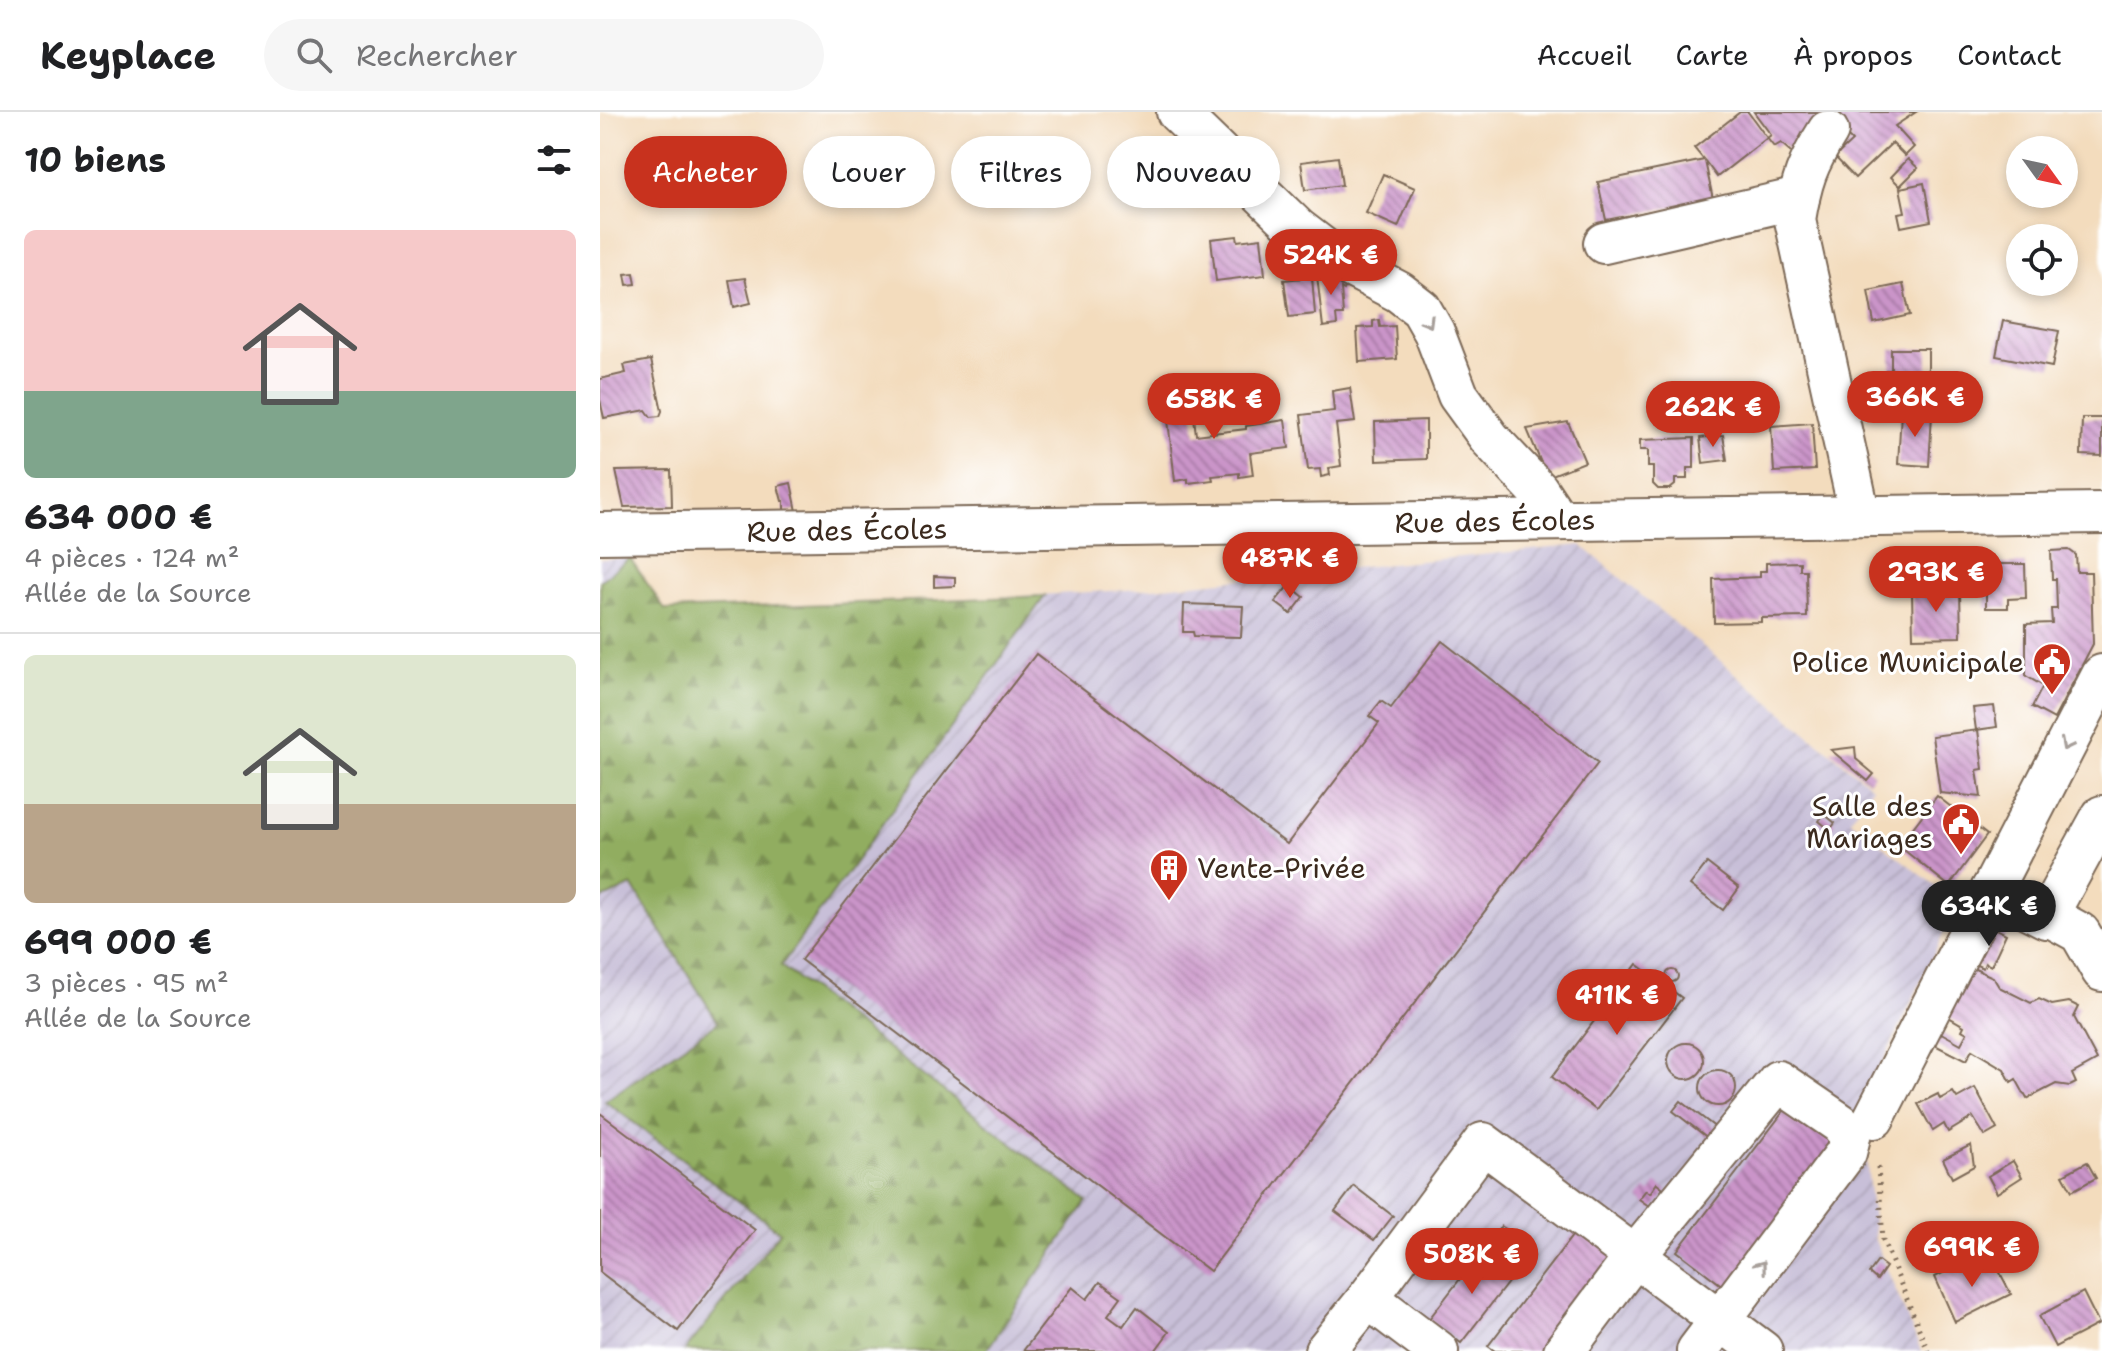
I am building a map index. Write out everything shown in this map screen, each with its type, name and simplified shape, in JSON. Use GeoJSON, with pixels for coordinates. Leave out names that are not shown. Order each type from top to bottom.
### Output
{"type":"FeatureCollection","features":[{"type":"Feature","properties":{"kind":"street"},"geometry":{"type":"LineString","coordinates":[[1177,112],[1298,229],[1340,261],[1399,292],[1421,309],[1434,332],[1458,395],[1490,439],[1538,490],[1558,520]]}},
{"type":"Feature","properties":{"kind":"street"},"geometry":{"type":"LineString","coordinates":[[1828,131],[1809,161],[1795,220],[1860,516]]}},
{"type":"Feature","properties":{"kind":"street"},"geometry":{"type":"LineString","coordinates":[[1604,243],[1799,198]]}},
{"type":"Feature","properties":{"kind":"street","name":"Rue des Écoles"},"geometry":{"type":"LineString","coordinates":[[600,533],[2102,513]]}},
{"type":"Feature","properties":{"kind":"street"},"geometry":{"type":"LineString","coordinates":[[1697,1351],[1862,1128],[1991,890],[2102,675]]}},
{"type":"Feature","properties":{"kind":"street"},"geometry":{"type":"LineString","coordinates":[[1991,890],[2046,918],[2102,816]]}},
{"type":"Feature","properties":{"kind":"street"},"geometry":{"type":"LineString","coordinates":[[2047,915],[2080,933],[2102,971]]}},
{"type":"Feature","properties":{"kind":"street"},"geometry":{"type":"LineString","coordinates":[[1564,1351],[1636,1255],[1778,1081],[1841,1124],[1862,1128]]}},
{"type":"Feature","properties":{"kind":"street"},"geometry":{"type":"LineString","coordinates":[[1325,1351],[1483,1143],[1762,1351]]}},
{"type":"Feature","properties":{"kind":"street"},"geometry":{"type":"LineString","coordinates":[[1368,1298],[1438,1351]]}},
{"type":"Feature","properties":{"kind":"path"},"geometry":{"type":"LineString","coordinates":[[1862,1128],[1883,1240],[1928,1351]]}},
{"type":"Feature","properties":{"kind":"shaded area"},"geometry":{"type":"Polygon","coordinates":[[[1581,545],[1872,787],[1850,820],[1958,903],[1861,1109],[1875,1240],[1921,1351],[600,1351],[600,559],[630,558],[665,610],[722,613],[1143,589],[1581,545]]]}},
{"type":"Feature","properties":{"kind":"green space"},"geometry":{"type":"Polygon","coordinates":[[[630,558],[665,610],[1045,596],[781,966],[1087,1201],[986,1351],[685,1351],[780,1232],[605,1101],[718,1022],[632,885],[600,900],[600,581],[630,558]]]}},
{"type":"Feature","properties":{"kind":"building"},"geometry":{"type":"Polygon","coordinates":[[[1740,112],[1748,112],[1767,138],[1717,177],[1705,161],[1713,199],[1606,220],[1598,182],[1704,160],[1694,148],[1740,112]]]}},
{"type":"Feature","properties":{"kind":"building"},"geometry":{"type":"Polygon","coordinates":[[[1754,112],[1916,112],[1895,126],[1914,147],[1905,156],[1892,143],[1855,178],[1835,157],[1852,141],[1827,115],[1811,136],[1792,153],[1781,143],[1774,147],[1767,138],[1771,135],[1754,112]]]}},
{"type":"Feature","properties":{"kind":"building"},"geometry":{"type":"Polygon","coordinates":[[[1338,157],[1342,185],[1305,190],[1301,162],[1338,157]]]}},
{"type":"Feature","properties":{"kind":"building"},"geometry":{"type":"Polygon","coordinates":[[[1908,159],[1918,168],[1900,186],[1891,177],[1908,159]]]}},
{"type":"Feature","properties":{"kind":"building"},"geometry":{"type":"Polygon","coordinates":[[[1383,174],[1415,188],[1398,227],[1366,213],[1383,174]]]}},
{"type":"Feature","properties":{"kind":"building"},"geometry":{"type":"Polygon","coordinates":[[[1924,183],[1931,221],[1901,227],[1898,213],[1905,212],[1900,188],[1924,183]]]}},
{"type":"Feature","properties":{"kind":"building"},"geometry":{"type":"Polygon","coordinates":[[[1237,236],[1238,241],[1261,238],[1265,275],[1216,281],[1211,239],[1237,236]]]}},
{"type":"Feature","properties":{"kind":"building"},"geometry":{"type":"Polygon","coordinates":[[[634,273],[636,284],[627,285],[625,274],[634,273]]]}},
{"type":"Feature","properties":{"kind":"building"},"geometry":{"type":"Polygon","coordinates":[[[1339,274],[1350,278],[1344,290],[1341,288],[1343,315],[1336,315],[1337,325],[1323,327],[1317,276],[1339,274]]]}},
{"type":"Feature","properties":{"kind":"building"},"geometry":{"type":"Polygon","coordinates":[[[1312,277],[1315,314],[1289,317],[1284,280],[1312,277]]]}},
{"type":"Feature","properties":{"kind":"building"},"geometry":{"type":"Polygon","coordinates":[[[745,278],[751,303],[734,307],[729,280],[745,278]]]}},
{"type":"Feature","properties":{"kind":"building"},"geometry":{"type":"Polygon","coordinates":[[[1903,284],[1910,315],[1874,323],[1868,291],[1903,284]]]}},
{"type":"Feature","properties":{"kind":"building"},"geometry":{"type":"Polygon","coordinates":[[[1379,320],[1380,327],[1395,326],[1397,359],[1359,362],[1357,328],[1373,327],[1373,321],[1379,320]]]}},
{"type":"Feature","properties":{"kind":"building"},"geometry":{"type":"Polygon","coordinates":[[[2003,321],[2059,331],[2052,367],[1996,356],[2003,321]]]}},
{"type":"Feature","properties":{"kind":"building"},"geometry":{"type":"Polygon","coordinates":[[[1891,349],[1928,349],[1928,388],[1886,389],[1886,370],[1891,370],[1891,349]]]}},
{"type":"Feature","properties":{"kind":"building"},"geometry":{"type":"Polygon","coordinates":[[[651,360],[662,411],[660,416],[651,417],[646,410],[604,418],[600,379],[626,373],[624,365],[651,360]]]}},
{"type":"Feature","properties":{"kind":"building"},"geometry":{"type":"Polygon","coordinates":[[[1190,381],[1196,435],[1285,420],[1289,448],[1250,453],[1253,475],[1239,477],[1239,473],[1212,476],[1213,480],[1175,481],[1164,385],[1190,381]]]}},
{"type":"Feature","properties":{"kind":"building"},"geometry":{"type":"Polygon","coordinates":[[[1350,388],[1355,422],[1336,424],[1341,466],[1329,468],[1330,475],[1321,477],[1320,469],[1308,470],[1301,415],[1334,411],[1332,391],[1350,388]]]}},
{"type":"Feature","properties":{"kind":"building"},"geometry":{"type":"Polygon","coordinates":[[[1734,393],[1735,402],[1697,412],[1695,400],[1734,393]]]}},
{"type":"Feature","properties":{"kind":"building"},"geometry":{"type":"Polygon","coordinates":[[[1901,412],[1932,414],[1929,466],[1898,464],[1901,412]]]}},
{"type":"Feature","properties":{"kind":"building"},"geometry":{"type":"Polygon","coordinates":[[[2082,418],[2102,418],[2102,456],[2081,455],[2082,418]]]}},
{"type":"Feature","properties":{"kind":"building"},"geometry":{"type":"Polygon","coordinates":[[[1426,420],[1426,459],[1376,461],[1375,422],[1426,420]]]}},
{"type":"Feature","properties":{"kind":"building"},"geometry":{"type":"Polygon","coordinates":[[[1568,422],[1585,462],[1547,477],[1527,429],[1568,422]]]}},
{"type":"Feature","properties":{"kind":"building"},"geometry":{"type":"Polygon","coordinates":[[[1812,423],[1815,470],[1774,472],[1771,426],[1812,423]]]}},
{"type":"Feature","properties":{"kind":"building"},"geometry":{"type":"Polygon","coordinates":[[[1723,435],[1727,460],[1703,463],[1700,438],[1723,435]]]}},
{"type":"Feature","properties":{"kind":"building"},"geometry":{"type":"Polygon","coordinates":[[[1694,438],[1694,468],[1687,468],[1687,479],[1675,479],[1675,485],[1670,489],[1658,489],[1653,484],[1653,467],[1648,467],[1648,450],[1640,450],[1640,440],[1694,438]]]}},
{"type":"Feature","properties":{"kind":"building"},"geometry":{"type":"Polygon","coordinates":[[[671,470],[672,506],[624,507],[616,471],[671,470]]]}},
{"type":"Feature","properties":{"kind":"building"},"geometry":{"type":"Polygon","coordinates":[[[791,483],[797,511],[784,511],[778,486],[791,483]]]}},
{"type":"Feature","properties":{"kind":"building"},"geometry":{"type":"Polygon","coordinates":[[[2069,550],[2076,555],[2077,572],[2091,572],[2093,644],[2054,719],[2032,707],[2043,686],[2026,676],[2026,624],[2052,623],[2051,609],[2057,609],[2051,551],[2069,550]]]}},
{"type":"Feature","properties":{"kind":"building"},"geometry":{"type":"Polygon","coordinates":[[[1800,562],[1800,570],[1806,570],[1807,617],[1714,623],[1713,579],[1760,577],[1760,571],[1766,571],[1766,563],[1800,562]]]}},
{"type":"Feature","properties":{"kind":"building"},"geometry":{"type":"Polygon","coordinates":[[[1986,564],[2025,564],[2026,598],[2008,599],[2008,608],[1986,608],[1986,564]]]}},
{"type":"Feature","properties":{"kind":"building"},"geometry":{"type":"Polygon","coordinates":[[[934,576],[955,577],[955,586],[934,587],[934,576]]]}},
{"type":"Feature","properties":{"kind":"building"},"geometry":{"type":"Polygon","coordinates":[[[1289,585],[1304,597],[1291,614],[1275,602],[1289,585]]]}},
{"type":"Feature","properties":{"kind":"building"},"geometry":{"type":"Polygon","coordinates":[[[1960,591],[1961,637],[1913,638],[1912,592],[1960,591]]]}},
{"type":"Feature","properties":{"kind":"building"},"geometry":{"type":"Polygon","coordinates":[[[1184,604],[1243,606],[1241,637],[1194,636],[1193,632],[1183,632],[1184,604]]]}},
{"type":"Feature","properties":{"kind":"building","name":"Vente-Privée"},"geometry":{"type":"Polygon","coordinates":[[[1442,641],[1598,763],[1210,1271],[801,960],[1036,654],[1287,844],[1379,723],[1369,716],[1381,701],[1391,708],[1442,641]]]}},
{"type":"Feature","properties":{"kind":"building"},"geometry":{"type":"Polygon","coordinates":[[[1994,706],[1997,727],[1976,730],[1973,708],[1994,706]]]}},
{"type":"Feature","properties":{"kind":"building"},"geometry":{"type":"Polygon","coordinates":[[[1978,730],[1983,769],[1977,770],[1981,797],[1940,793],[1932,736],[1978,730]]]}},
{"type":"Feature","properties":{"kind":"building"},"geometry":{"type":"Polygon","coordinates":[[[1855,747],[1856,759],[1874,774],[1868,781],[1831,750],[1855,747]]]}},
{"type":"Feature","properties":{"kind":"building"},"geometry":{"type":"Polygon","coordinates":[[[1937,796],[1987,835],[1949,886],[1899,846],[1937,796]]]}},
{"type":"Feature","properties":{"kind":"building"},"geometry":{"type":"Polygon","coordinates":[[[1824,814],[1835,823],[1830,830],[1819,821],[1824,814]]]}},
{"type":"Feature","properties":{"kind":"building"},"geometry":{"type":"Polygon","coordinates":[[[1707,863],[1739,888],[1723,910],[1690,885],[1707,863]]]}},
{"type":"Feature","properties":{"kind":"building"},"geometry":{"type":"Polygon","coordinates":[[[1990,926],[2006,934],[1991,966],[1985,963],[1983,968],[1972,963],[1990,926]]]}},
{"type":"Feature","properties":{"kind":"building"},"geometry":{"type":"Polygon","coordinates":[[[1637,964],[1682,998],[1596,1110],[1552,1077],[1637,964]]]}},
{"type":"Feature","properties":{"kind":"building"},"geometry":{"type":"Polygon","coordinates":[[[1966,965],[1993,977],[1999,987],[2031,1003],[2039,999],[2052,1005],[2069,1002],[2079,1007],[2074,1017],[2097,1060],[2072,1074],[2076,1083],[2070,1086],[2056,1084],[2027,1099],[2016,1079],[2011,1082],[2004,1069],[1972,1050],[1966,1061],[1927,1041],[1934,1029],[1961,1044],[1967,1033],[1962,1030],[1964,1026],[1942,1013],[1966,965]]]}},
{"type":"Feature","properties":{"kind":"building"},"geometry":{"type":"Polygon","coordinates":[[[1672,970],[1678,976],[1672,982],[1666,976],[1672,970]]]}},
{"type":"Feature","properties":{"kind":"building"},"geometry":{"type":"Polygon","coordinates":[[[1686,1043],[1699,1048],[1704,1061],[1699,1074],[1686,1079],[1673,1074],[1668,1061],[1673,1048],[1686,1043]]]}},
{"type":"Feature","properties":{"kind":"building"},"geometry":{"type":"Polygon","coordinates":[[[1718,1070],[1731,1075],[1736,1088],[1731,1101],[1718,1106],[1705,1101],[1700,1088],[1705,1075],[1718,1070]]]}},
{"type":"Feature","properties":{"kind":"building"},"geometry":{"type":"Polygon","coordinates":[[[1975,1088],[1997,1129],[1985,1136],[1973,1117],[1948,1132],[1944,1124],[1933,1131],[1918,1104],[1938,1094],[1940,1099],[1953,1092],[1957,1098],[1975,1088]]]}},
{"type":"Feature","properties":{"kind":"building"},"geometry":{"type":"Polygon","coordinates":[[[1681,1101],[1716,1128],[1708,1138],[1673,1111],[1681,1101]]]}},
{"type":"Feature","properties":{"kind":"building"},"geometry":{"type":"Polygon","coordinates":[[[1790,1103],[1840,1141],[1728,1290],[1677,1251],[1790,1103]]]}},
{"type":"Feature","properties":{"kind":"building"},"geometry":{"type":"Polygon","coordinates":[[[600,1113],[755,1230],[678,1331],[600,1272],[600,1113]]]}},
{"type":"Feature","properties":{"kind":"building"},"geometry":{"type":"Polygon","coordinates":[[[1971,1145],[1974,1166],[1952,1178],[1943,1159],[1971,1145]]]}},
{"type":"Feature","properties":{"kind":"building"},"geometry":{"type":"Polygon","coordinates":[[[2013,1161],[2022,1177],[1997,1193],[1988,1176],[2013,1161]]]}},
{"type":"Feature","properties":{"kind":"building"},"geometry":{"type":"Polygon","coordinates":[[[2087,1162],[2096,1178],[2072,1191],[2063,1175],[2087,1162]]]}},
{"type":"Feature","properties":{"kind":"building"},"geometry":{"type":"Polygon","coordinates":[[[1657,1183],[1667,1191],[1653,1209],[1639,1199],[1646,1190],[1650,1193],[1657,1183]]]}},
{"type":"Feature","properties":{"kind":"building"},"geometry":{"type":"Polygon","coordinates":[[[1354,1186],[1393,1216],[1374,1240],[1335,1211],[1354,1186]]]}},
{"type":"Feature","properties":{"kind":"building"},"geometry":{"type":"Polygon","coordinates":[[[1501,1226],[1512,1233],[1498,1252],[1487,1244],[1501,1226]]]}},
{"type":"Feature","properties":{"kind":"building"},"geometry":{"type":"Polygon","coordinates":[[[1579,1227],[1620,1260],[1551,1351],[1495,1351],[1488,1346],[1579,1227]]]}},
{"type":"Feature","properties":{"kind":"building"},"geometry":{"type":"Polygon","coordinates":[[[1484,1248],[1516,1272],[1461,1343],[1429,1319],[1484,1248]]]}},
{"type":"Feature","properties":{"kind":"building"},"geometry":{"type":"Polygon","coordinates":[[[1878,1261],[1886,1267],[1877,1280],[1869,1273],[1878,1261]]]}},
{"type":"Feature","properties":{"kind":"building"},"geometry":{"type":"Polygon","coordinates":[[[1994,1261],[2011,1294],[1955,1322],[1935,1277],[1962,1263],[1968,1274],[1994,1261]]]}},
{"type":"Feature","properties":{"kind":"building"},"geometry":{"type":"Polygon","coordinates":[[[1100,1282],[1121,1297],[1108,1315],[1123,1326],[1137,1307],[1169,1332],[1155,1351],[1023,1351],[1072,1287],[1087,1299],[1100,1282]]]}},
{"type":"Feature","properties":{"kind":"building"},"geometry":{"type":"Polygon","coordinates":[[[2083,1292],[2099,1324],[2055,1347],[2039,1316],[2083,1292]]]}},
{"type":"Feature","properties":{"kind":"place","name":"Police Municipale"},"geometry":{"type":"Point","coordinates":[2052,696]}},
{"type":"Feature","properties":{"kind":"place","name":"Salle des Mariages"},"geometry":{"type":"Point","coordinates":[1961,856]}},
{"type":"Feature","properties":{"kind":"place","name":"Vente-Privée"},"geometry":{"type":"Point","coordinates":[1169,902]}}]}
